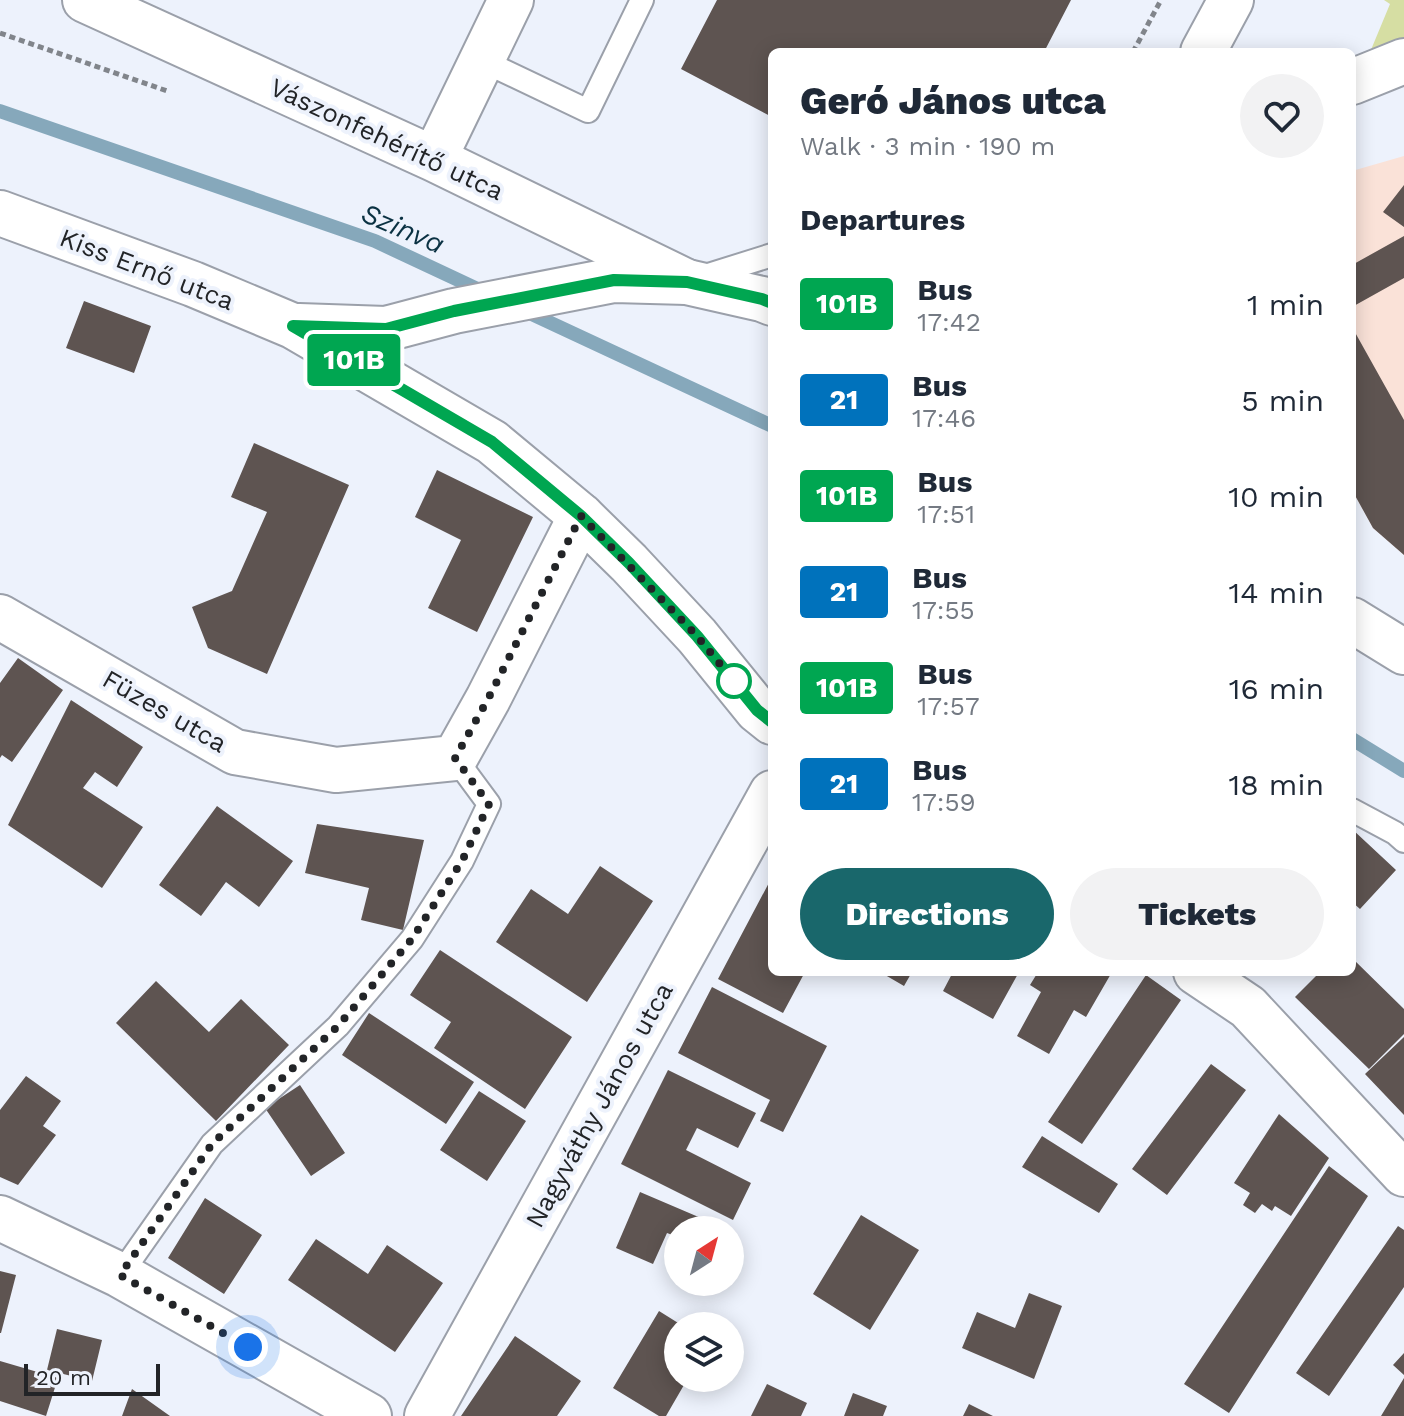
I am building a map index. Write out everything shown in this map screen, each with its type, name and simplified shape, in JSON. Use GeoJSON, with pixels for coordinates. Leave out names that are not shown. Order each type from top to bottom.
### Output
{"type":"FeatureCollection","features":[{"type":"Feature","properties":{"kind":"street","name":"Vászonfehérítő utca"},"geometry":{"type":"LineString","coordinates":[[85,0],[434,159],[687,282]]}},
{"type":"Feature","properties":{"kind":"street"},"geometry":{"type":"LineString","coordinates":[[434,159],[511,0]]}},
{"type":"Feature","properties":{"kind":"street"},"geometry":{"type":"LineString","coordinates":[[1205,48],[1231,0]]}},
{"type":"Feature","properties":{"kind":"street","name":"Kiss Ernő utca"},"geometry":{"type":"LineString","coordinates":[[0,213],[193,284],[293,326],[492,442],[581,516],[697,636],[757,710],[768,719]]}},
{"type":"Feature","properties":{"kind":"street","name":"Kiss Ernő utca"},"geometry":{"type":"LineString","coordinates":[[293,326],[386,329],[454,311],[614,280],[687,282]]}},
{"type":"Feature","properties":{"kind":"street"},"geometry":{"type":"LineString","coordinates":[[687,282],[768,301]]}},
{"type":"Feature","properties":{"kind":"street"},"geometry":{"type":"LineString","coordinates":[[455,758],[581,516]]}},
{"type":"Feature","properties":{"kind":"street","name":"Füzes utca"},"geometry":{"type":"LineString","coordinates":[[0,617],[235,752],[336,770],[455,758]]}},
{"type":"Feature","properties":{"kind":"street"},"geometry":{"type":"LineString","coordinates":[[1356,622],[1404,652]]}},
{"type":"Feature","properties":{"kind":"street","name":"Nagyváthy János utca"},"geometry":{"type":"LineString","coordinates":[[427,1416],[768,800]]}},
{"type":"Feature","properties":{"kind":"street"},"geometry":{"type":"LineString","coordinates":[[1202,976],[1248,1007],[1404,1174]]}},
{"type":"Feature","properties":{"kind":"street"},"geometry":{"type":"LineString","coordinates":[[0,1218],[120,1275],[369,1416]]}},
{"type":"Feature","properties":{"kind":"lane"},"geometry":{"type":"LineString","coordinates":[[483,61],[588,111],[642,0]]}},
{"type":"Feature","properties":{"kind":"lane"},"geometry":{"type":"LineString","coordinates":[[687,282],[768,256]]}},
{"type":"Feature","properties":{"kind":"lane"},"geometry":{"type":"LineString","coordinates":[[120,1275],[212,1144],[338,1026],[412,939],[462,861],[489,804],[455,758]]}},
{"type":"Feature","properties":{"kind":"lane"},"geometry":{"type":"LineString","coordinates":[[1356,812],[1404,841]]}},
{"type":"Feature","properties":{"kind":"path"},"geometry":{"type":"LineString","coordinates":[[1135,48],[1161,0]]}},
{"type":"Feature","properties":{"kind":"shaded area"},"geometry":{"type":"Polygon","coordinates":[[[1404,156],[1404,555],[1373,528],[1356,497],[1356,170],[1404,156]]]}},
{"type":"Feature","properties":{"kind":"green space"},"geometry":{"type":"Polygon","coordinates":[[[1384,0],[1404,0],[1404,40],[1368,57],[1390,4],[1384,0]]]}},
{"type":"Feature","properties":{"kind":"building"},"geometry":{"type":"Polygon","coordinates":[[[717,0],[1071,0],[1046,48],[768,48],[768,115],[681,69],[717,0]]]}},
{"type":"Feature","properties":{"kind":"building"},"geometry":{"type":"Polygon","coordinates":[[[1404,185],[1404,227],[1383,212],[1404,185]]]}},
{"type":"Feature","properties":{"kind":"building"},"geometry":{"type":"Polygon","coordinates":[[[1404,236],[1404,278],[1356,305],[1356,263],[1404,236]]]}},
{"type":"Feature","properties":{"kind":"building"},"geometry":{"type":"Polygon","coordinates":[[[84,301],[151,326],[134,373],[66,348],[84,301]]]}},
{"type":"Feature","properties":{"kind":"building"},"geometry":{"type":"Polygon","coordinates":[[[1356,334],[1404,420],[1404,555],[1373,528],[1356,497],[1356,334]]]}},
{"type":"Feature","properties":{"kind":"building"},"geometry":{"type":"Polygon","coordinates":[[[254,443],[349,485],[267,674],[208,648],[192,607],[232,591],[267,512],[231,497],[254,443]]]}},
{"type":"Feature","properties":{"kind":"building"},"geometry":{"type":"Polygon","coordinates":[[[437,470],[533,517],[477,632],[428,608],[461,540],[415,517],[437,470]]]}},
{"type":"Feature","properties":{"kind":"building"},"geometry":{"type":"Polygon","coordinates":[[[18,658],[63,690],[12,762],[2,755],[0,758],[0,683],[18,658]]]}},
{"type":"Feature","properties":{"kind":"building"},"geometry":{"type":"Polygon","coordinates":[[[71,700],[143,747],[117,787],[95,772],[83,788],[143,827],[102,888],[8,825],[71,700]]]}},
{"type":"Feature","properties":{"kind":"building"},"geometry":{"type":"Polygon","coordinates":[[[217,806],[293,861],[259,907],[226,882],[201,916],[159,885],[217,806]]]}},
{"type":"Feature","properties":{"kind":"building"},"geometry":{"type":"Polygon","coordinates":[[[317,824],[424,840],[403,930],[361,920],[369,888],[305,873],[317,824]]]}},
{"type":"Feature","properties":{"kind":"building"},"geometry":{"type":"Polygon","coordinates":[[[1356,833],[1396,870],[1360,909],[1356,906],[1356,833]]]}},
{"type":"Feature","properties":{"kind":"building"},"geometry":{"type":"Polygon","coordinates":[[[600,866],[653,901],[587,1002],[496,942],[531,889],[568,914],[600,866]]]}},
{"type":"Feature","properties":{"kind":"building"},"geometry":{"type":"Polygon","coordinates":[[[768,885],[768,976],[803,976],[783,1013],[718,979],[768,885]]]}},
{"type":"Feature","properties":{"kind":"building"},"geometry":{"type":"Polygon","coordinates":[[[440,950],[572,1037],[525,1109],[434,1048],[451,1022],[410,995],[440,950]]]}},
{"type":"Feature","properties":{"kind":"building"},"geometry":{"type":"Polygon","coordinates":[[[1356,962],[1404,1009],[1404,1034],[1369,1069],[1295,997],[1316,976],[1356,976],[1356,962]]]}},
{"type":"Feature","properties":{"kind":"building"},"geometry":{"type":"Polygon","coordinates":[[[887,976],[910,976],[904,986],[887,976]]]}},
{"type":"Feature","properties":{"kind":"building"},"geometry":{"type":"Polygon","coordinates":[[[951,976],[1017,976],[993,1019],[943,991],[951,976]]]}},
{"type":"Feature","properties":{"kind":"building"},"geometry":{"type":"Polygon","coordinates":[[[1036,976],[1110,976],[1086,1017],[1074,1010],[1049,1054],[1017,1036],[1041,992],[1030,985],[1036,976]]]}},
{"type":"Feature","properties":{"kind":"building"},"geometry":{"type":"Polygon","coordinates":[[[1145,976],[1181,1000],[1082,1144],[1048,1122],[1145,976]]]}},
{"type":"Feature","properties":{"kind":"building"},"geometry":{"type":"Polygon","coordinates":[[[156,981],[209,1032],[241,999],[289,1045],[216,1121],[116,1023],[156,981]]]}},
{"type":"Feature","properties":{"kind":"building"},"geometry":{"type":"Polygon","coordinates":[[[712,987],[827,1046],[783,1132],[760,1121],[770,1100],[678,1053],[712,987]]]}},
{"type":"Feature","properties":{"kind":"building"},"geometry":{"type":"Polygon","coordinates":[[[369,1013],[474,1082],[446,1124],[342,1055],[369,1013]]]}},
{"type":"Feature","properties":{"kind":"building"},"geometry":{"type":"Polygon","coordinates":[[[1404,1037],[1404,1115],[1365,1074],[1404,1037]]]}},
{"type":"Feature","properties":{"kind":"building"},"geometry":{"type":"Polygon","coordinates":[[[1211,1064],[1246,1090],[1167,1195],[1132,1169],[1211,1064]]]}},
{"type":"Feature","properties":{"kind":"building"},"geometry":{"type":"Polygon","coordinates":[[[668,1070],[756,1113],[738,1148],[697,1128],[686,1150],[751,1183],[735,1216],[725,1216],[621,1164],[668,1070]]]}},
{"type":"Feature","properties":{"kind":"building"},"geometry":{"type":"Polygon","coordinates":[[[26,1076],[61,1101],[43,1126],[56,1135],[18,1185],[0,1177],[0,1110],[26,1076]]]}},
{"type":"Feature","properties":{"kind":"building"},"geometry":{"type":"Polygon","coordinates":[[[300,1085],[345,1153],[311,1176],[265,1108],[300,1085]]]}},
{"type":"Feature","properties":{"kind":"building"},"geometry":{"type":"Polygon","coordinates":[[[479,1091],[526,1121],[487,1181],[440,1150],[479,1091]]]}},
{"type":"Feature","properties":{"kind":"building"},"geometry":{"type":"Polygon","coordinates":[[[1279,1114],[1329,1158],[1291,1216],[1275,1206],[1272,1211],[1262,1204],[1255,1213],[1243,1205],[1250,1193],[1234,1183],[1279,1114]]]}},
{"type":"Feature","properties":{"kind":"building"},"geometry":{"type":"Polygon","coordinates":[[[1042,1136],[1118,1184],[1099,1213],[1022,1167],[1042,1136]]]}},
{"type":"Feature","properties":{"kind":"building"},"geometry":{"type":"Polygon","coordinates":[[[1329,1166],[1368,1196],[1229,1413],[1184,1384],[1329,1166]]]}},
{"type":"Feature","properties":{"kind":"building"},"geometry":{"type":"Polygon","coordinates":[[[640,1192],[696,1216],[664,1216],[664,1240],[653,1264],[616,1248],[640,1192]]]}},
{"type":"Feature","properties":{"kind":"building"},"geometry":{"type":"Polygon","coordinates":[[[205,1198],[262,1235],[224,1294],[168,1258],[205,1198]]]}},
{"type":"Feature","properties":{"kind":"building"},"geometry":{"type":"Polygon","coordinates":[[[861,1215],[919,1250],[870,1330],[813,1294],[861,1215]]]}},
{"type":"Feature","properties":{"kind":"building"},"geometry":{"type":"Polygon","coordinates":[[[1398,1226],[1404,1230],[1404,1287],[1329,1396],[1296,1373],[1398,1226]]]}},
{"type":"Feature","properties":{"kind":"building"},"geometry":{"type":"Polygon","coordinates":[[[316,1239],[368,1274],[387,1245],[443,1283],[395,1352],[288,1280],[316,1239]]]}},
{"type":"Feature","properties":{"kind":"building"},"geometry":{"type":"Polygon","coordinates":[[[0,1271],[16,1275],[1,1333],[0,1333],[0,1271]]]}},
{"type":"Feature","properties":{"kind":"building"},"geometry":{"type":"Polygon","coordinates":[[[1029,1293],[1062,1306],[1034,1379],[962,1348],[977,1312],[1015,1328],[1029,1293]]]}},
{"type":"Feature","properties":{"kind":"building"},"geometry":{"type":"Polygon","coordinates":[[[659,1311],[664,1314],[664,1392],[680,1392],[666,1416],[659,1416],[613,1388],[659,1311]]]}},
{"type":"Feature","properties":{"kind":"building"},"geometry":{"type":"Polygon","coordinates":[[[57,1329],[102,1340],[92,1381],[47,1370],[57,1329]]]}},
{"type":"Feature","properties":{"kind":"building"},"geometry":{"type":"Polygon","coordinates":[[[515,1336],[581,1381],[557,1416],[461,1416],[515,1336]]]}},
{"type":"Feature","properties":{"kind":"building"},"geometry":{"type":"Polygon","coordinates":[[[1404,1353],[1404,1375],[1393,1365],[1404,1353]]]}},
{"type":"Feature","properties":{"kind":"building"},"geometry":{"type":"Polygon","coordinates":[[[0,1361],[58,1378],[46,1416],[0,1401],[0,1361]]]}},
{"type":"Feature","properties":{"kind":"building"},"geometry":{"type":"Polygon","coordinates":[[[1404,1378],[1404,1416],[1381,1416],[1404,1378]]]}},
{"type":"Feature","properties":{"kind":"building"},"geometry":{"type":"Polygon","coordinates":[[[767,1384],[807,1403],[801,1416],[751,1416],[767,1384]]]}},
{"type":"Feature","properties":{"kind":"building"},"geometry":{"type":"Polygon","coordinates":[[[132,1389],[170,1416],[122,1416],[132,1389]]]}},
{"type":"Feature","properties":{"kind":"building"},"geometry":{"type":"Polygon","coordinates":[[[853,1393],[887,1406],[883,1416],[844,1416],[853,1393]]]}},
{"type":"Feature","properties":{"kind":"building"},"geometry":{"type":"Polygon","coordinates":[[[969,1404],[993,1416],[963,1416],[969,1404]]]}},
{"type":"Feature","properties":{"kind":"waterway","name":"Szinva"},"geometry":{"type":"LineString","coordinates":[[0,111],[375,241],[486,293]]}},
{"type":"Feature","properties":{"kind":"waterway","name":"Szinva"},"geometry":{"type":"LineString","coordinates":[[523,310],[768,424]]}},
{"type":"Feature","properties":{"kind":"waterway","name":"Szinva"},"geometry":{"type":"LineString","coordinates":[[1356,741],[1404,771]]}},
{"type":"Feature","properties":{"kind":"bus line","name":"101B"},"geometry":{"type":"LineString","coordinates":[[768,301],[687,282],[614,280],[454,311],[386,329],[293,326],[492,442],[581,516],[629,563],[768,719]]}},
{"type":"Feature","properties":{"kind":"route"},"geometry":{"type":"LineString","coordinates":[[248,1347],[120,1275],[212,1144],[338,1026],[412,939],[462,861],[489,804],[455,758],[581,516],[697,636],[734,681]]}}]}
